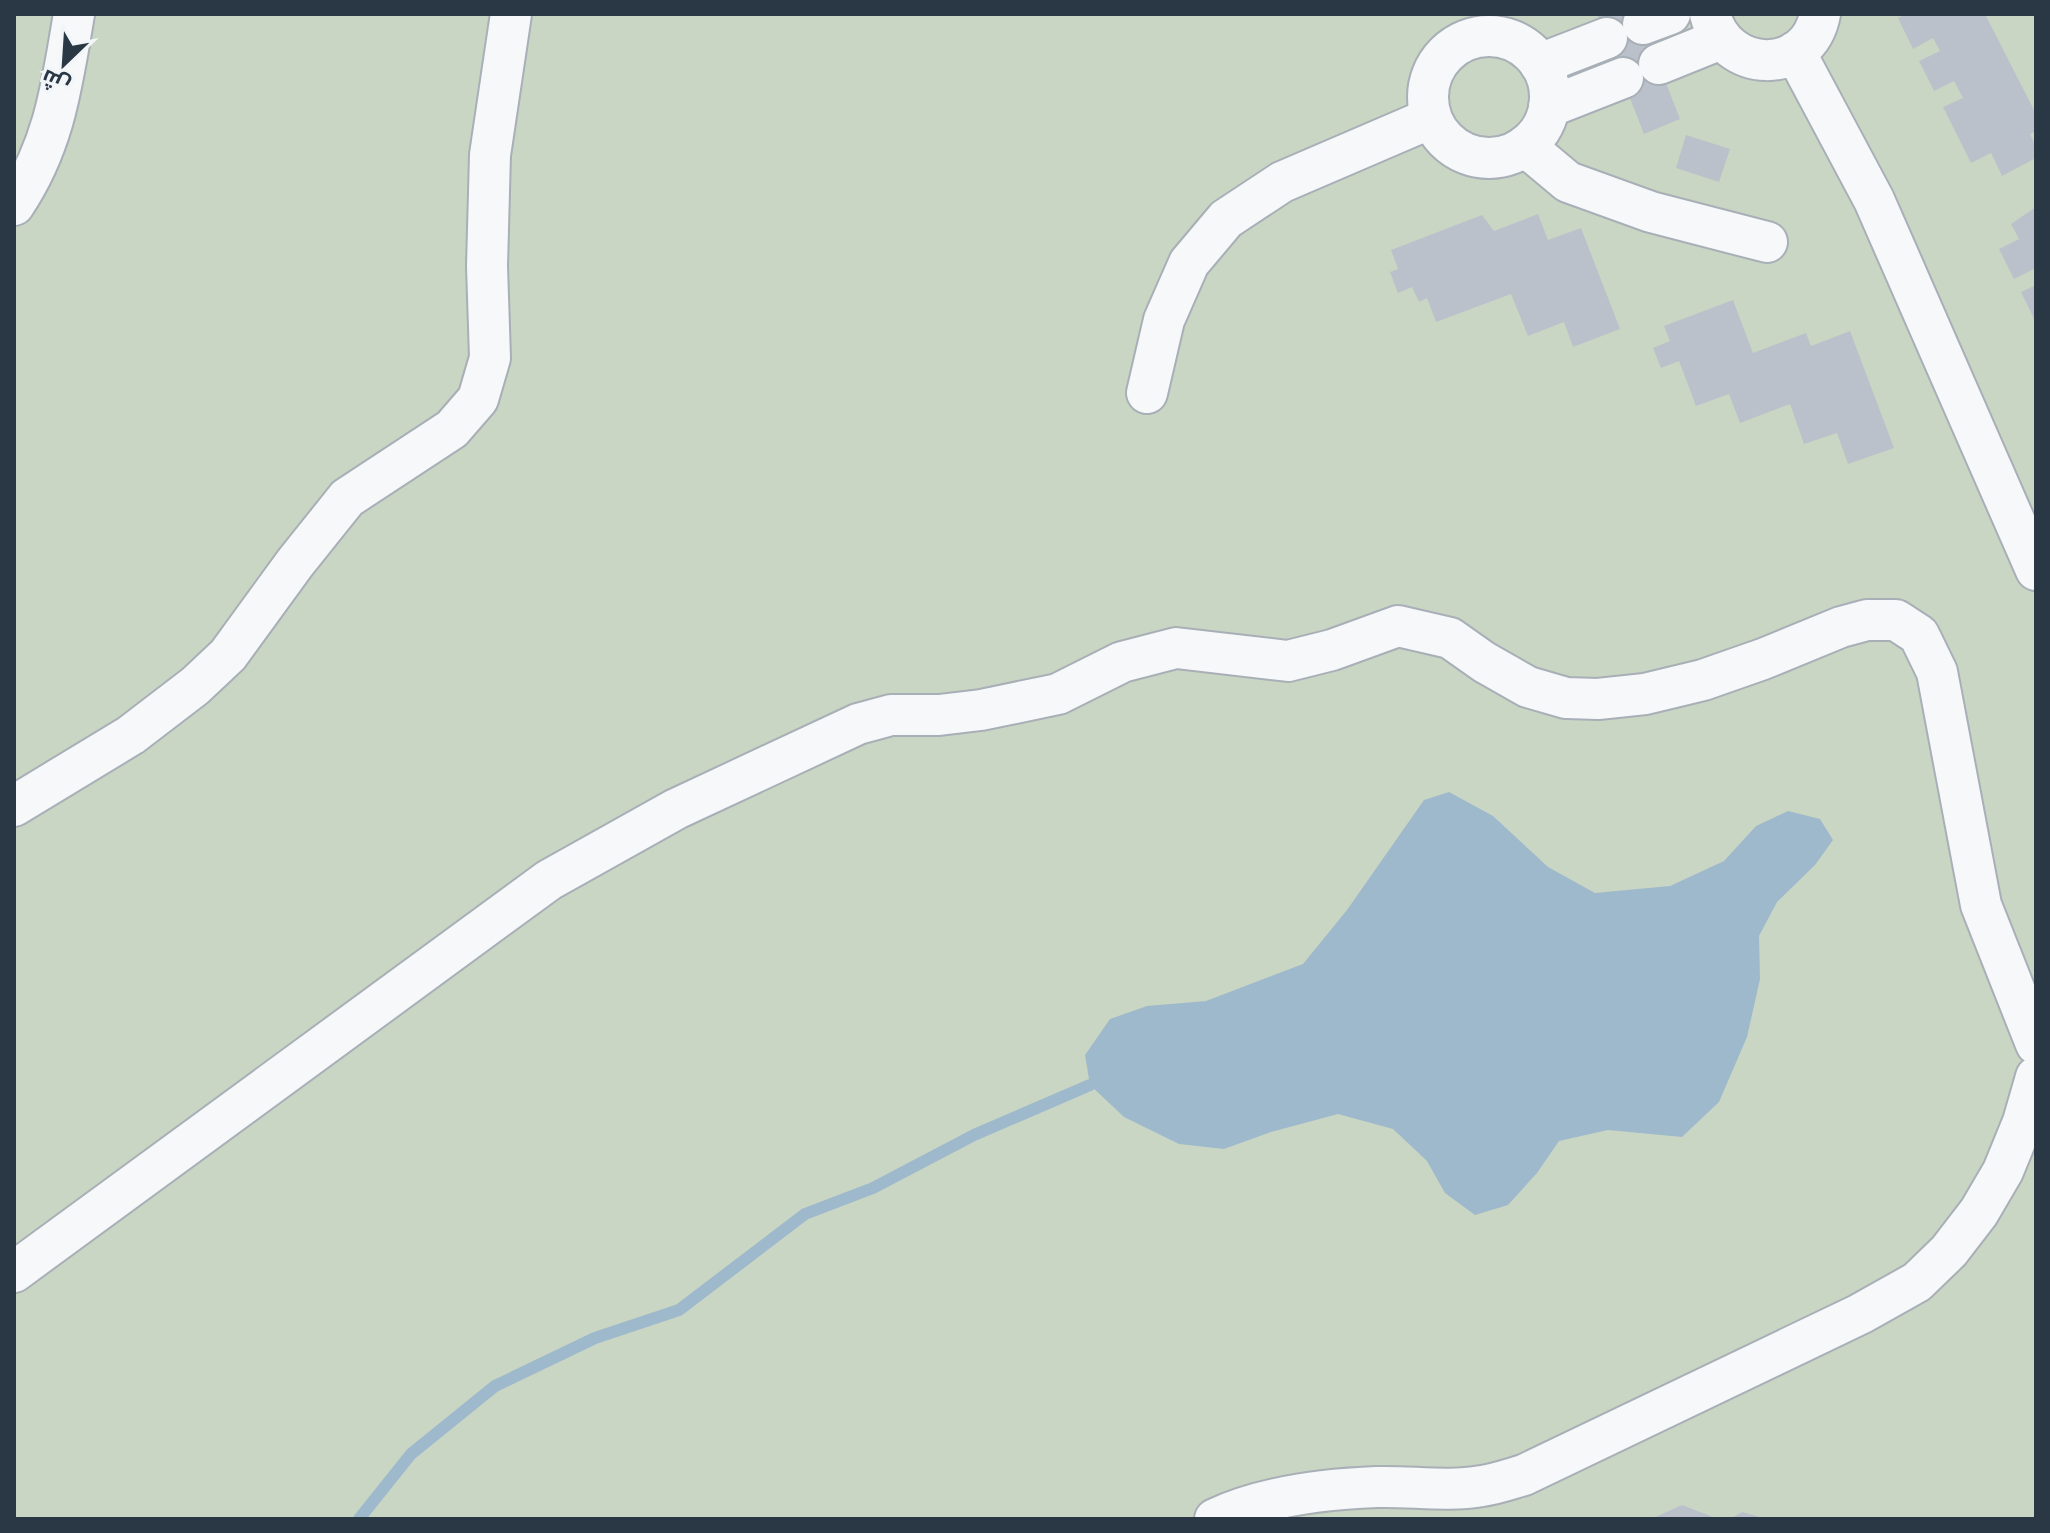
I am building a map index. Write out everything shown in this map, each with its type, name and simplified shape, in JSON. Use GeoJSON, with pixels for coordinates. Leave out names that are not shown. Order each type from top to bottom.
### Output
{"type":"FeatureCollection","features":[{"type":"Feature","properties":{"kind":"street"},"geometry":{"type":"LineString","coordinates":[[14,205],[33,177],[57,112],[74,14]]}},
{"type":"Feature","properties":{"kind":"street"},"geometry":{"type":"LineString","coordinates":[[14,806],[131,735],[195,686],[228,655],[347,498],[452,429],[478,399],[490,358],[487,266],[490,155],[511,14]]}},
{"type":"Feature","properties":{"kind":"street"},"geometry":{"type":"LineString","coordinates":[[1549,107],[1641,71],[1715,26],[1741,55],[1758,60],[1784,58],[1809,40],[1820,14]]}},
{"type":"Feature","properties":{"kind":"street"},"geometry":{"type":"LineString","coordinates":[[1491,25],[1530,52],[1540,64],[1550,88],[1549,107],[1543,127],[1525,146],[1513,154],[1494,158],[1474,157],[1455,149],[1440,135],[1431,118],[1427,98],[1430,78],[1439,60],[1454,46],[1491,25]]}},
{"type":"Feature","properties":{"kind":"street"},"geometry":{"type":"LineString","coordinates":[[1540,64],[1640,25]]}},
{"type":"Feature","properties":{"kind":"street"},"geometry":{"type":"LineString","coordinates":[[1795,52],[1874,200],[2036,570]]}},
{"type":"Feature","properties":{"kind":"street"},"geometry":{"type":"LineString","coordinates":[[1147,393],[1164,320],[1189,263],[1226,219],[1282,182],[1431,118]]}},
{"type":"Feature","properties":{"kind":"street"},"geometry":{"type":"LineString","coordinates":[[1525,146],[1568,182],[1651,212],[1767,242]]}},
{"type":"Feature","properties":{"kind":"street"},"geometry":{"type":"LineString","coordinates":[[14,1272],[549,880],[676,809],[858,724],[891,715],[939,715],[981,710],[1058,694],[1122,662],[1176,648],[1288,661],[1332,650],[1398,626],[1450,638],[1528,687],[1566,698],[1598,699],[1645,694],[1703,680],[1841,627],[1867,620],[1896,620],[1919,635],[1937,672],[1981,905],[2036,1044]]}},
{"type":"Feature","properties":{"kind":"street"},"geometry":{"type":"LineString","coordinates":[[1215,1519],[1237,1509],[1293,1496],[1378,1487],[1445,1490],[1483,1486],[1524,1475],[1860,1314],[1917,1282],[1949,1251],[1979,1212],[2003,1171],[2023,1122],[2036,1077]]}},
{"type":"Feature","properties":{"kind":"green space"},"geometry":{"type":"Polygon","coordinates":[[[14,14],[2036,14],[2036,1519],[14,1519],[14,14]]]}},
{"type":"Feature","properties":{"kind":"water"},"geometry":{"type":"Polygon","coordinates":[[[1449,792],[1493,816],[1548,867],[1595,893],[1670,886],[1724,861],[1756,826],[1788,811],[1820,819],[1833,840],[1815,865],[1777,902],[1759,936],[1760,979],[1747,1037],[1719,1102],[1682,1137],[1608,1130],[1559,1141],[1537,1173],[1508,1205],[1475,1215],[1445,1193],[1427,1161],[1393,1129],[1338,1114],[1271,1132],[1224,1149],[1179,1144],[1124,1117],[1090,1085],[1085,1055],[1110,1019],[1147,1006],[1206,1001],[1303,964],[1347,910],[1424,800],[1449,792]]]}},
{"type":"Feature","properties":{"kind":"building"},"geometry":{"type":"Polygon","coordinates":[[[1597,14],[1639,14],[1680,119],[1644,134],[1597,14]]]}},
{"type":"Feature","properties":{"kind":"building"},"geometry":{"type":"Polygon","coordinates":[[[1906,14],[1985,14],[2036,114],[2036,131],[2030,134],[2036,147],[2036,158],[2002,176],[1991,153],[1971,163],[1943,107],[1963,98],[1954,81],[1934,91],[1919,61],[1940,51],[1933,38],[1913,49],[1898,18],[1906,14]]]}},
{"type":"Feature","properties":{"kind":"building"},"geometry":{"type":"Polygon","coordinates":[[[1686,135],[1730,149],[1719,182],[1676,168],[1686,135]]]}},
{"type":"Feature","properties":{"kind":"building"},"geometry":{"type":"Polygon","coordinates":[[[2036,207],[2036,268],[2014,279],[1999,249],[2019,239],[2011,224],[2036,207]]]}},
{"type":"Feature","properties":{"kind":"building"},"geometry":{"type":"Polygon","coordinates":[[[1538,214],[1548,240],[1581,228],[1620,329],[1573,347],[1564,322],[1528,336],[1511,294],[1436,322],[1427,298],[1419,302],[1412,287],[1398,293],[1390,272],[1398,269],[1391,250],[1482,215],[1494,231],[1538,214]]]}},
{"type":"Feature","properties":{"kind":"building"},"geometry":{"type":"Polygon","coordinates":[[[2036,285],[2036,323],[2021,292],[2036,285]]]}},
{"type":"Feature","properties":{"kind":"building"},"geometry":{"type":"Polygon","coordinates":[[[1733,300],[1753,353],[1806,333],[1811,346],[1850,331],[1894,448],[1848,464],[1837,433],[1804,444],[1790,404],[1740,423],[1729,394],[1696,406],[1679,361],[1661,368],[1653,348],[1670,341],[1664,326],[1733,300]]]}},
{"type":"Feature","properties":{"kind":"building"},"geometry":{"type":"Polygon","coordinates":[[[1682,1505],[1718,1519],[1651,1519],[1682,1505]]]}},
{"type":"Feature","properties":{"kind":"building"},"geometry":{"type":"Polygon","coordinates":[[[1742,1512],[1763,1518],[1730,1519],[1742,1512]]]}},
{"type":"Feature","properties":{"kind":"waterway"},"geometry":{"type":"LineString","coordinates":[[359,1519],[411,1454],[495,1386],[595,1338],[679,1310],[805,1214],[873,1188],[974,1135],[1090,1085]]}}]}
